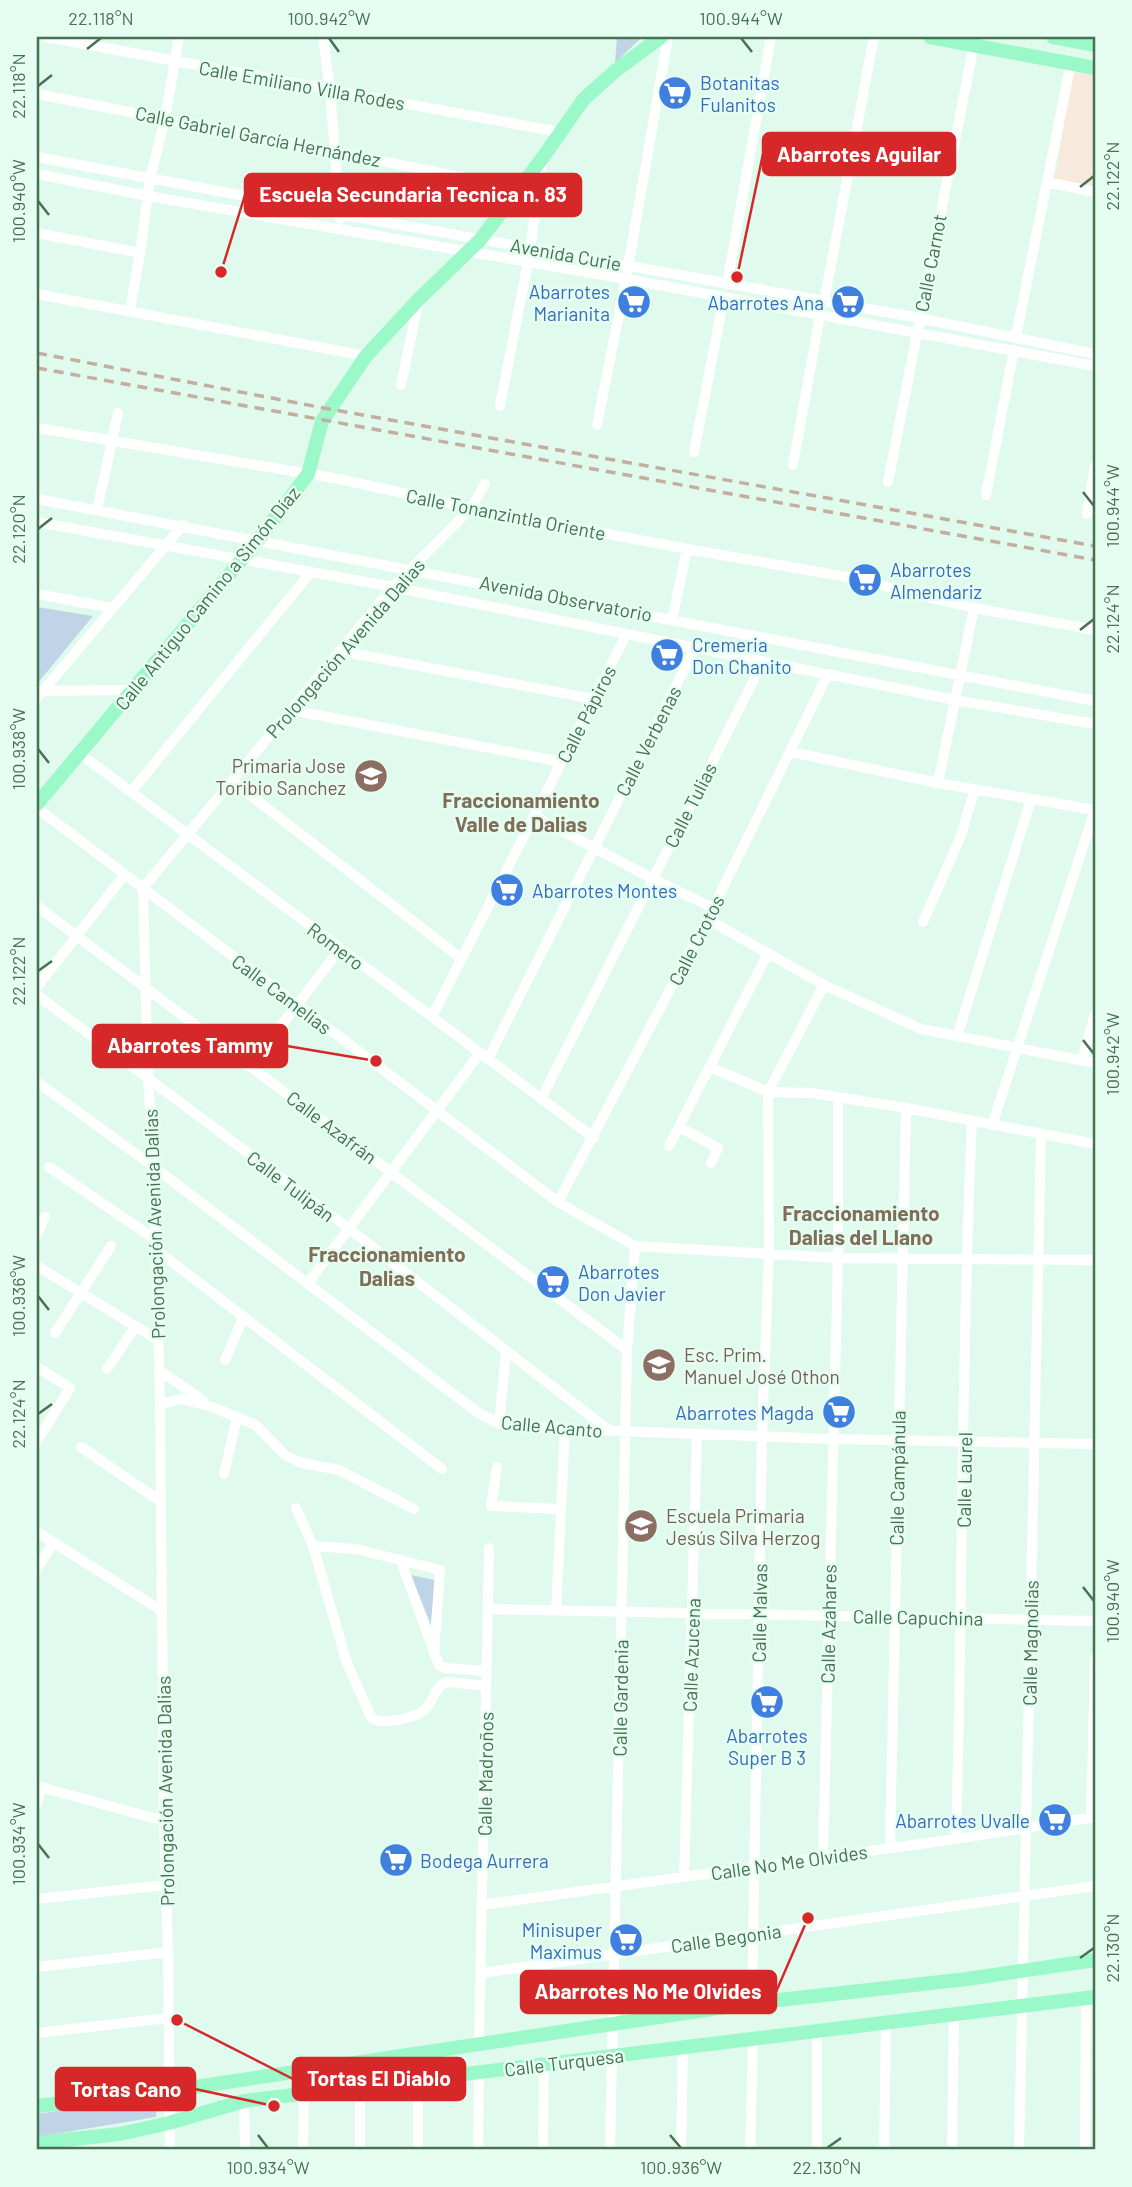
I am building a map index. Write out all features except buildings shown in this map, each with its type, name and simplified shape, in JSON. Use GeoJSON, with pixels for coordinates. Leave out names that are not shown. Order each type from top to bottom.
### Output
{"type":"FeatureCollection","features":[{"type":"Feature","properties":{"kind":"main road","name":"Calle Antiguo Camino a Simón Díaz"},"geometry":{"type":"LineString","coordinates":[[37,806],[131,690],[259,540],[308,474],[322,421],[366,356],[465,252],[480,240],[583,100],[615,71],[661,37]]}},
{"type":"Feature","properties":{"kind":"main road"},"geometry":{"type":"LineString","coordinates":[[930,37],[1095,68]]}},
{"type":"Feature","properties":{"kind":"main road"},"geometry":{"type":"LineString","coordinates":[[1053,37],[1095,44]]}},
{"type":"Feature","properties":{"kind":"main road","name":"Calle Turquesa"},"geometry":{"type":"LineString","coordinates":[[37,2106],[168,2091],[479,2042],[752,2003],[1095,1960]]}},
{"type":"Feature","properties":{"kind":"main road","name":"Calle Turquesa"},"geometry":{"type":"LineString","coordinates":[[37,2143],[96,2144],[244,2101],[1091,1998]]}},
{"type":"Feature","properties":{"kind":"street","name":"Calle Emiliano Villa Rodes"},"geometry":{"type":"LineString","coordinates":[[46,37],[559,132]]}},
{"type":"Feature","properties":{"kind":"street"},"geometry":{"type":"LineString","coordinates":[[130,310],[150,179],[165,118],[179,37]]}},
{"type":"Feature","properties":{"kind":"street"},"geometry":{"type":"LineString","coordinates":[[323,37],[330,90],[339,229]]}},
{"type":"Feature","properties":{"kind":"street"},"geometry":{"type":"LineString","coordinates":[[597,425],[626,279],[668,37]]}},
{"type":"Feature","properties":{"kind":"street"},"geometry":{"type":"LineString","coordinates":[[727,284],[771,37]]}},
{"type":"Feature","properties":{"kind":"street"},"geometry":{"type":"LineString","coordinates":[[824,302],[874,37]]}},
{"type":"Feature","properties":{"kind":"street","name":"Calle Carnot"},"geometry":{"type":"LineString","coordinates":[[888,482],[974,44]]}},
{"type":"Feature","properties":{"kind":"street"},"geometry":{"type":"LineString","coordinates":[[1016,336],[1071,63]]}},
{"type":"Feature","properties":{"kind":"street","name":"Calle Gabriel García Hernández"},"geometry":{"type":"LineString","coordinates":[[37,94],[519,188]]}},
{"type":"Feature","properties":{"kind":"street"},"geometry":{"type":"LineString","coordinates":[[500,406],[528,262],[544,156]]}},
{"type":"Feature","properties":{"kind":"street","name":"Avenida Curie"},"geometry":{"type":"LineString","coordinates":[[37,158],[919,318],[1095,354]]}},
{"type":"Feature","properties":{"kind":"street","name":"Avenida Curie"},"geometry":{"type":"LineString","coordinates":[[37,174],[1095,366]]}},
{"type":"Feature","properties":{"kind":"street"},"geometry":{"type":"LineString","coordinates":[[1047,183],[1095,192]]}},
{"type":"Feature","properties":{"kind":"street"},"geometry":{"type":"LineString","coordinates":[[37,233],[140,253]]}},
{"type":"Feature","properties":{"kind":"street"},"geometry":{"type":"LineString","coordinates":[[37,294],[366,356]]}},
{"type":"Feature","properties":{"kind":"street"},"geometry":{"type":"LineString","coordinates":[[694,452],[724,297]]}},
{"type":"Feature","properties":{"kind":"street"},"geometry":{"type":"LineString","coordinates":[[401,385],[419,299]]}},
{"type":"Feature","properties":{"kind":"street"},"geometry":{"type":"LineString","coordinates":[[793,465],[820,315]]}},
{"type":"Feature","properties":{"kind":"street"},"geometry":{"type":"LineString","coordinates":[[986,495],[1014,351]]}},
{"type":"Feature","properties":{"kind":"street"},"geometry":{"type":"LineString","coordinates":[[97,510],[118,413]]}},
{"type":"Feature","properties":{"kind":"street","name":"Calle Tonanzintla Oriente"},"geometry":{"type":"LineString","coordinates":[[37,428],[308,474],[687,550],[859,579],[974,608],[1095,630]]}},
{"type":"Feature","properties":{"kind":"street"},"geometry":{"type":"LineString","coordinates":[[1087,514],[1095,466]]}},
{"type":"Feature","properties":{"kind":"street","name":"Prolongación Avenida Dalias"},"geometry":{"type":"LineString","coordinates":[[170,2150],[160,1404],[143,888],[393,587],[471,508],[485,484]]}},
{"type":"Feature","properties":{"kind":"street","name":"Avenida Observatorio"},"geometry":{"type":"LineString","coordinates":[[37,499],[414,568],[1095,701]]}},
{"type":"Feature","properties":{"kind":"street","name":"Avenida Observatorio"},"geometry":{"type":"LineString","coordinates":[[37,522],[393,587],[955,700],[1095,724]]}},
{"type":"Feature","properties":{"kind":"street"},"geometry":{"type":"LineString","coordinates":[[39,693],[183,525]]}},
{"type":"Feature","properties":{"kind":"street"},"geometry":{"type":"LineString","coordinates":[[672,620],[687,550]]}},
{"type":"Feature","properties":{"kind":"street"},"geometry":{"type":"LineString","coordinates":[[131,792],[310,572]]}},
{"type":"Feature","properties":{"kind":"street"},"geometry":{"type":"LineString","coordinates":[[37,594],[113,608]]}},
{"type":"Feature","properties":{"kind":"street"},"geometry":{"type":"LineString","coordinates":[[938,783],[974,608]]}},
{"type":"Feature","properties":{"kind":"street"},"geometry":{"type":"LineString","coordinates":[[727,655],[732,632]]}},
{"type":"Feature","properties":{"kind":"street","name":"Calle Pápiros"},"geometry":{"type":"LineString","coordinates":[[432,1017],[626,635]]}},
{"type":"Feature","properties":{"kind":"street","name":"Calle Verbenas"},"geometry":{"type":"LineString","coordinates":[[307,1283],[437,1110],[484,1056],[594,848],[695,648]]}},
{"type":"Feature","properties":{"kind":"street"},"geometry":{"type":"LineString","coordinates":[[340,651],[594,699]]}},
{"type":"Feature","properties":{"kind":"street"},"geometry":{"type":"LineString","coordinates":[[853,680],[857,656]]}},
{"type":"Feature","properties":{"kind":"street","name":"Calle Tulias"},"geometry":{"type":"LineString","coordinates":[[541,1099],[763,662]]}},
{"type":"Feature","properties":{"kind":"street","name":"Calle Crotos"},"geometry":{"type":"LineString","coordinates":[[558,1202],[713,908],[828,674]]}},
{"type":"Feature","properties":{"kind":"street"},"geometry":{"type":"LineString","coordinates":[[39,693],[131,690]]}},
{"type":"Feature","properties":{"kind":"street"},"geometry":{"type":"LineString","coordinates":[[291,710],[562,762]]}},
{"type":"Feature","properties":{"kind":"street"},"geometry":{"type":"LineString","coordinates":[[791,751],[938,783],[1095,810],[992,1125]]}},
{"type":"Feature","properties":{"kind":"street","name":"Romero"},"geometry":{"type":"LineString","coordinates":[[79,753],[594,1138]]}},
{"type":"Feature","properties":{"kind":"street"},"geometry":{"type":"LineString","coordinates":[[232,781],[462,959]]}},
{"type":"Feature","properties":{"kind":"street"},"geometry":{"type":"LineString","coordinates":[[923,922],[960,838],[975,789]]}},
{"type":"Feature","properties":{"kind":"street"},"geometry":{"type":"LineString","coordinates":[[957,1037],[1031,799]]}},
{"type":"Feature","properties":{"kind":"street","name":"Calle Camelias"},"geometry":{"type":"LineString","coordinates":[[37,806],[558,1202],[635,1246]]}},
{"type":"Feature","properties":{"kind":"street"},"geometry":{"type":"LineString","coordinates":[[534,816],[713,908]]}},
{"type":"Feature","properties":{"kind":"street"},"geometry":{"type":"LineString","coordinates":[[37,987],[125,874]]}},
{"type":"Feature","properties":{"kind":"street","name":"Calle Azafrán"},"geometry":{"type":"LineString","coordinates":[[37,906],[627,1350]]}},
{"type":"Feature","properties":{"kind":"street"},"geometry":{"type":"LineString","coordinates":[[707,919],[824,985],[920,1029],[1095,1063]]}},
{"type":"Feature","properties":{"kind":"street"},"geometry":{"type":"LineString","coordinates":[[250,1066],[340,948]]}},
{"type":"Feature","properties":{"kind":"street"},"geometry":{"type":"LineString","coordinates":[[669,1146],[768,953]]}},
{"type":"Feature","properties":{"kind":"street","name":"Calle Malvas"},"geometry":{"type":"LineString","coordinates":[[752,2003],[762,1436],[769,1252],[768,1092],[824,985]]}},
{"type":"Feature","properties":{"kind":"street","name":"Calle Tulipán"},"geometry":{"type":"LineString","coordinates":[[37,995],[348,1228],[610,1431]]}},
{"type":"Feature","properties":{"kind":"street"},"geometry":{"type":"LineString","coordinates":[[1082,1060],[1095,1014]]}},
{"type":"Feature","properties":{"kind":"street"},"geometry":{"type":"LineString","coordinates":[[709,1067],[768,1092],[812,1093],[838,1097],[1095,1144]]}},
{"type":"Feature","properties":{"kind":"street","name":"Calle Acanto"},"geometry":{"type":"LineString","coordinates":[[37,1082],[154,1167],[477,1412],[499,1424],[832,1439],[1095,1444]]}},
{"type":"Feature","properties":{"kind":"street","name":"Calle Azahares"},"geometry":{"type":"LineString","coordinates":[[822,1857],[838,1258],[838,1097]]}},
{"type":"Feature","properties":{"kind":"street","name":"Calle Campánula"},"geometry":{"type":"LineString","coordinates":[[890,1848],[906,1108]]}},
{"type":"Feature","properties":{"kind":"street","name":"Calle Laurel"},"geometry":{"type":"LineString","coordinates":[[956,1839],[962,1618],[966,1259],[972,1121]]}},
{"type":"Feature","properties":{"kind":"street"},"geometry":{"type":"LineString","coordinates":[[679,1127],[718,1148],[711,1163]]}},
{"type":"Feature","properties":{"kind":"street","name":"Calle Magnolias"},"geometry":{"type":"LineString","coordinates":[[1019,2150],[1041,1135]]}},
{"type":"Feature","properties":{"kind":"street"},"geometry":{"type":"LineString","coordinates":[[49,1167],[156,1245],[243,1318],[442,1469]]}},
{"type":"Feature","properties":{"kind":"street"},"geometry":{"type":"LineString","coordinates":[[37,1234],[45,1217]]}},
{"type":"Feature","properties":{"kind":"street"},"geometry":{"type":"LineString","coordinates":[[635,1246],[838,1258],[1095,1260]]}},
{"type":"Feature","properties":{"kind":"street","name":"Calle Gardenia"},"geometry":{"type":"LineString","coordinates":[[610,2150],[627,1350],[635,1246]]}},
{"type":"Feature","properties":{"kind":"street"},"geometry":{"type":"LineString","coordinates":[[55,1333],[111,1247]]}},
{"type":"Feature","properties":{"kind":"street"},"geometry":{"type":"LineString","coordinates":[[37,1266],[158,1340]]}},
{"type":"Feature","properties":{"kind":"street"},"geometry":{"type":"LineString","coordinates":[[225,1360],[243,1318]]}},
{"type":"Feature","properties":{"kind":"street"},"geometry":{"type":"LineString","coordinates":[[107,1369],[135,1327]]}},
{"type":"Feature","properties":{"kind":"street"},"geometry":{"type":"LineString","coordinates":[[499,1424],[506,1352]]}},
{"type":"Feature","properties":{"kind":"street"},"geometry":{"type":"LineString","coordinates":[[37,1367],[70,1388],[37,1441]]}},
{"type":"Feature","properties":{"kind":"street"},"geometry":{"type":"LineString","coordinates":[[159,1370],[212,1407]]}},
{"type":"Feature","properties":{"kind":"street"},"geometry":{"type":"LineString","coordinates":[[160,1404],[182,1399],[237,1417],[264,1432],[285,1455],[302,1463],[339,1471],[414,1509]]}},
{"type":"Feature","properties":{"kind":"street"},"geometry":{"type":"LineString","coordinates":[[224,1474],[237,1417]]}},
{"type":"Feature","properties":{"kind":"street"},"geometry":{"type":"LineString","coordinates":[[556,1610],[565,1429]]}},
{"type":"Feature","properties":{"kind":"street","name":"Calle Azucena"},"geometry":{"type":"LineString","coordinates":[[684,1877],[697,1434]]}},
{"type":"Feature","properties":{"kind":"street"},"geometry":{"type":"LineString","coordinates":[[81,1447],[160,1501]]}},
{"type":"Feature","properties":{"kind":"street"},"geometry":{"type":"LineString","coordinates":[[497,1467],[491,1506],[561,1509]]}},
{"type":"Feature","properties":{"kind":"street"},"geometry":{"type":"LineString","coordinates":[[296,1507],[313,1546],[348,1663],[371,1717],[376,1722],[382,1723],[425,1710],[437,1689],[447,1682],[486,1686]]}},
{"type":"Feature","properties":{"kind":"street"},"geometry":{"type":"LineString","coordinates":[[37,1532],[162,1611]]}},
{"type":"Feature","properties":{"kind":"street"},"geometry":{"type":"LineString","coordinates":[[37,1569],[53,1543]]}},
{"type":"Feature","properties":{"kind":"street"},"geometry":{"type":"LineString","coordinates":[[313,1546],[356,1549],[440,1570],[434,1654]]}},
{"type":"Feature","properties":{"kind":"street","name":"Calle Madroños"},"geometry":{"type":"LineString","coordinates":[[479,2042],[489,1548]]}},
{"type":"Feature","properties":{"kind":"street"},"geometry":{"type":"LineString","coordinates":[[400,1559],[439,1665],[444,1668],[486,1671]]}},
{"type":"Feature","properties":{"kind":"street","name":"Calle Capuchina"},"geometry":{"type":"LineString","coordinates":[[488,1609],[1095,1620]]}},
{"type":"Feature","properties":{"kind":"street"},"geometry":{"type":"LineString","coordinates":[[1093,1817],[1095,1658]]}},
{"type":"Feature","properties":{"kind":"street"},"geometry":{"type":"LineString","coordinates":[[37,1804],[39,1787],[164,1821]]}},
{"type":"Feature","properties":{"kind":"street","name":"Calle No Me Olvides"},"geometry":{"type":"LineString","coordinates":[[482,1905],[956,1839],[1093,1817]]}},
{"type":"Feature","properties":{"kind":"street"},"geometry":{"type":"LineString","coordinates":[[37,1899],[165,1885]]}},
{"type":"Feature","properties":{"kind":"street","name":"Calle Begonia"},"geometry":{"type":"LineString","coordinates":[[481,1973],[1095,1886]]}},
{"type":"Feature","properties":{"kind":"street"},"geometry":{"type":"LineString","coordinates":[[37,1967],[168,1952]]}},
{"type":"Feature","properties":{"kind":"street"},"geometry":{"type":"LineString","coordinates":[[1086,2150],[1091,1998]]}},
{"type":"Feature","properties":{"kind":"street"},"geometry":{"type":"LineString","coordinates":[[952,2150],[954,2014]]}},
{"type":"Feature","properties":{"kind":"street"},"geometry":{"type":"LineString","coordinates":[[37,2034],[168,2018]]}},
{"type":"Feature","properties":{"kind":"street"},"geometry":{"type":"LineString","coordinates":[[884,2150],[886,2021]]}},
{"type":"Feature","properties":{"kind":"street"},"geometry":{"type":"LineString","coordinates":[[817,2031],[817,2150]]}},
{"type":"Feature","properties":{"kind":"street"},"geometry":{"type":"LineString","coordinates":[[750,2150],[753,2040]]}},
{"type":"Feature","properties":{"kind":"street"},"geometry":{"type":"LineString","coordinates":[[681,2150],[683,2047]]}},
{"type":"Feature","properties":{"kind":"street"},"geometry":{"type":"LineString","coordinates":[[543,2150],[544,2065]]}},
{"type":"Feature","properties":{"kind":"street"},"geometry":{"type":"LineString","coordinates":[[478,2150],[479,2073]]}},
{"type":"Feature","properties":{"kind":"street"},"geometry":{"type":"LineString","coordinates":[[418,2080],[418,2150]]}},
{"type":"Feature","properties":{"kind":"street"},"geometry":{"type":"LineString","coordinates":[[360,2087],[360,2150]]}},
{"type":"Feature","properties":{"kind":"street"},"geometry":{"type":"LineString","coordinates":[[303,2150],[304,2094]]}},
{"type":"Feature","properties":{"kind":"street"},"geometry":{"type":"LineString","coordinates":[[244,2101],[245,2150]]}},
{"type":"Feature","properties":{"kind":"shaded area"},"geometry":{"type":"Polygon","coordinates":[[[617,37],[642,37],[615,63],[617,37]]]}},
{"type":"Feature","properties":{"kind":"shaded area"},"geometry":{"type":"Polygon","coordinates":[[[1073,72],[1095,75],[1095,187],[1055,180],[1073,72]]]}},
{"type":"Feature","properties":{"kind":"shaded area"},"geometry":{"type":"Polygon","coordinates":[[[37,607],[93,616],[37,684],[37,607]]]}},
{"type":"Feature","properties":{"kind":"shaded area"},"geometry":{"type":"Polygon","coordinates":[[[411,1575],[435,1580],[431,1625],[411,1575]]]}},
{"type":"Feature","properties":{"kind":"shaded area"},"geometry":{"type":"Polygon","coordinates":[[[159,2096],[156,2117],[37,2137],[37,2114],[159,2096]]]}},
{"type":"Feature","properties":{"kind":"railway"},"geometry":{"type":"LineString","coordinates":[[37,353],[329,409],[1095,546]]}},
{"type":"Feature","properties":{"kind":"railway"},"geometry":{"type":"LineString","coordinates":[[37,368],[1095,560]]}},
{"type":"Feature","properties":{"kind":"place","name":"Botanitas Fulanitos"},"geometry":{"type":"Point","coordinates":[675,93]}},
{"type":"Feature","properties":{"kind":"place","name":"Escuela Secundaria Tecnica n. 83"},"geometry":{"type":"Point","coordinates":[221,272]}},
{"type":"Feature","properties":{"kind":"place","name":"Abarrotes Aguilar"},"geometry":{"type":"Point","coordinates":[737,277]}},
{"type":"Feature","properties":{"kind":"place","name":"Abarrotes Marianita"},"geometry":{"type":"Point","coordinates":[634,302]}},
{"type":"Feature","properties":{"kind":"place","name":"Abarrotes Ana"},"geometry":{"type":"Point","coordinates":[848,302]}},
{"type":"Feature","properties":{"kind":"place","name":"Abarrotes Almendariz"},"geometry":{"type":"Point","coordinates":[865,580]}},
{"type":"Feature","properties":{"kind":"place","name":"Cremeria Don Chanito"},"geometry":{"type":"Point","coordinates":[667,655]}},
{"type":"Feature","properties":{"kind":"place","name":"Primaria Jose Toribio Sanchez"},"geometry":{"type":"Point","coordinates":[371,776]}},
{"type":"Feature","properties":{"kind":"place","name":"Abarrotes Montes"},"geometry":{"type":"Point","coordinates":[507,890]}},
{"type":"Feature","properties":{"kind":"place","name":"Abarrotes Tammy"},"geometry":{"type":"Point","coordinates":[376,1061]}},
{"type":"Feature","properties":{"kind":"place","name":"Abarrotes Don Javier"},"geometry":{"type":"Point","coordinates":[553,1282]}},
{"type":"Feature","properties":{"kind":"place","name":"Esc. Prim. Manuel José Othon"},"geometry":{"type":"Point","coordinates":[659,1365]}},
{"type":"Feature","properties":{"kind":"place","name":"Abarrotes Magda"},"geometry":{"type":"Point","coordinates":[839,1412]}},
{"type":"Feature","properties":{"kind":"place","name":"Escuela Primaria Jesús Silva Herzog"},"geometry":{"type":"Point","coordinates":[641,1526]}},
{"type":"Feature","properties":{"kind":"place","name":"Abarrotes Super B 3"},"geometry":{"type":"Point","coordinates":[767,1702]}},
{"type":"Feature","properties":{"kind":"place","name":"Abarrotes Uvalle"},"geometry":{"type":"Point","coordinates":[1055,1820]}},
{"type":"Feature","properties":{"kind":"place","name":"Bodega Aurrera"},"geometry":{"type":"Point","coordinates":[396,1860]}},
{"type":"Feature","properties":{"kind":"place","name":"Abarrotes No Me Olvides"},"geometry":{"type":"Point","coordinates":[808,1918]}},
{"type":"Feature","properties":{"kind":"place","name":"Minisuper Maximus"},"geometry":{"type":"Point","coordinates":[626,1940]}},
{"type":"Feature","properties":{"kind":"place","name":"Tortas El Diablo"},"geometry":{"type":"Point","coordinates":[177,2020]}},
{"type":"Feature","properties":{"kind":"place","name":"Tortas Cano"},"geometry":{"type":"Point","coordinates":[274,2106]}},
{"type":"Feature","properties":{"kind":"district","name":"Fraccionamiento Valle de Dalias"},"geometry":{"type":"Point","coordinates":[521,811]}},
{"type":"Feature","properties":{"kind":"district","name":"Fraccionamiento Dalias del Llano"},"geometry":{"type":"Point","coordinates":[861,1224]}},
{"type":"Feature","properties":{"kind":"district","name":"Fraccionamiento Dalias"},"geometry":{"type":"Point","coordinates":[387,1265]}}]}
